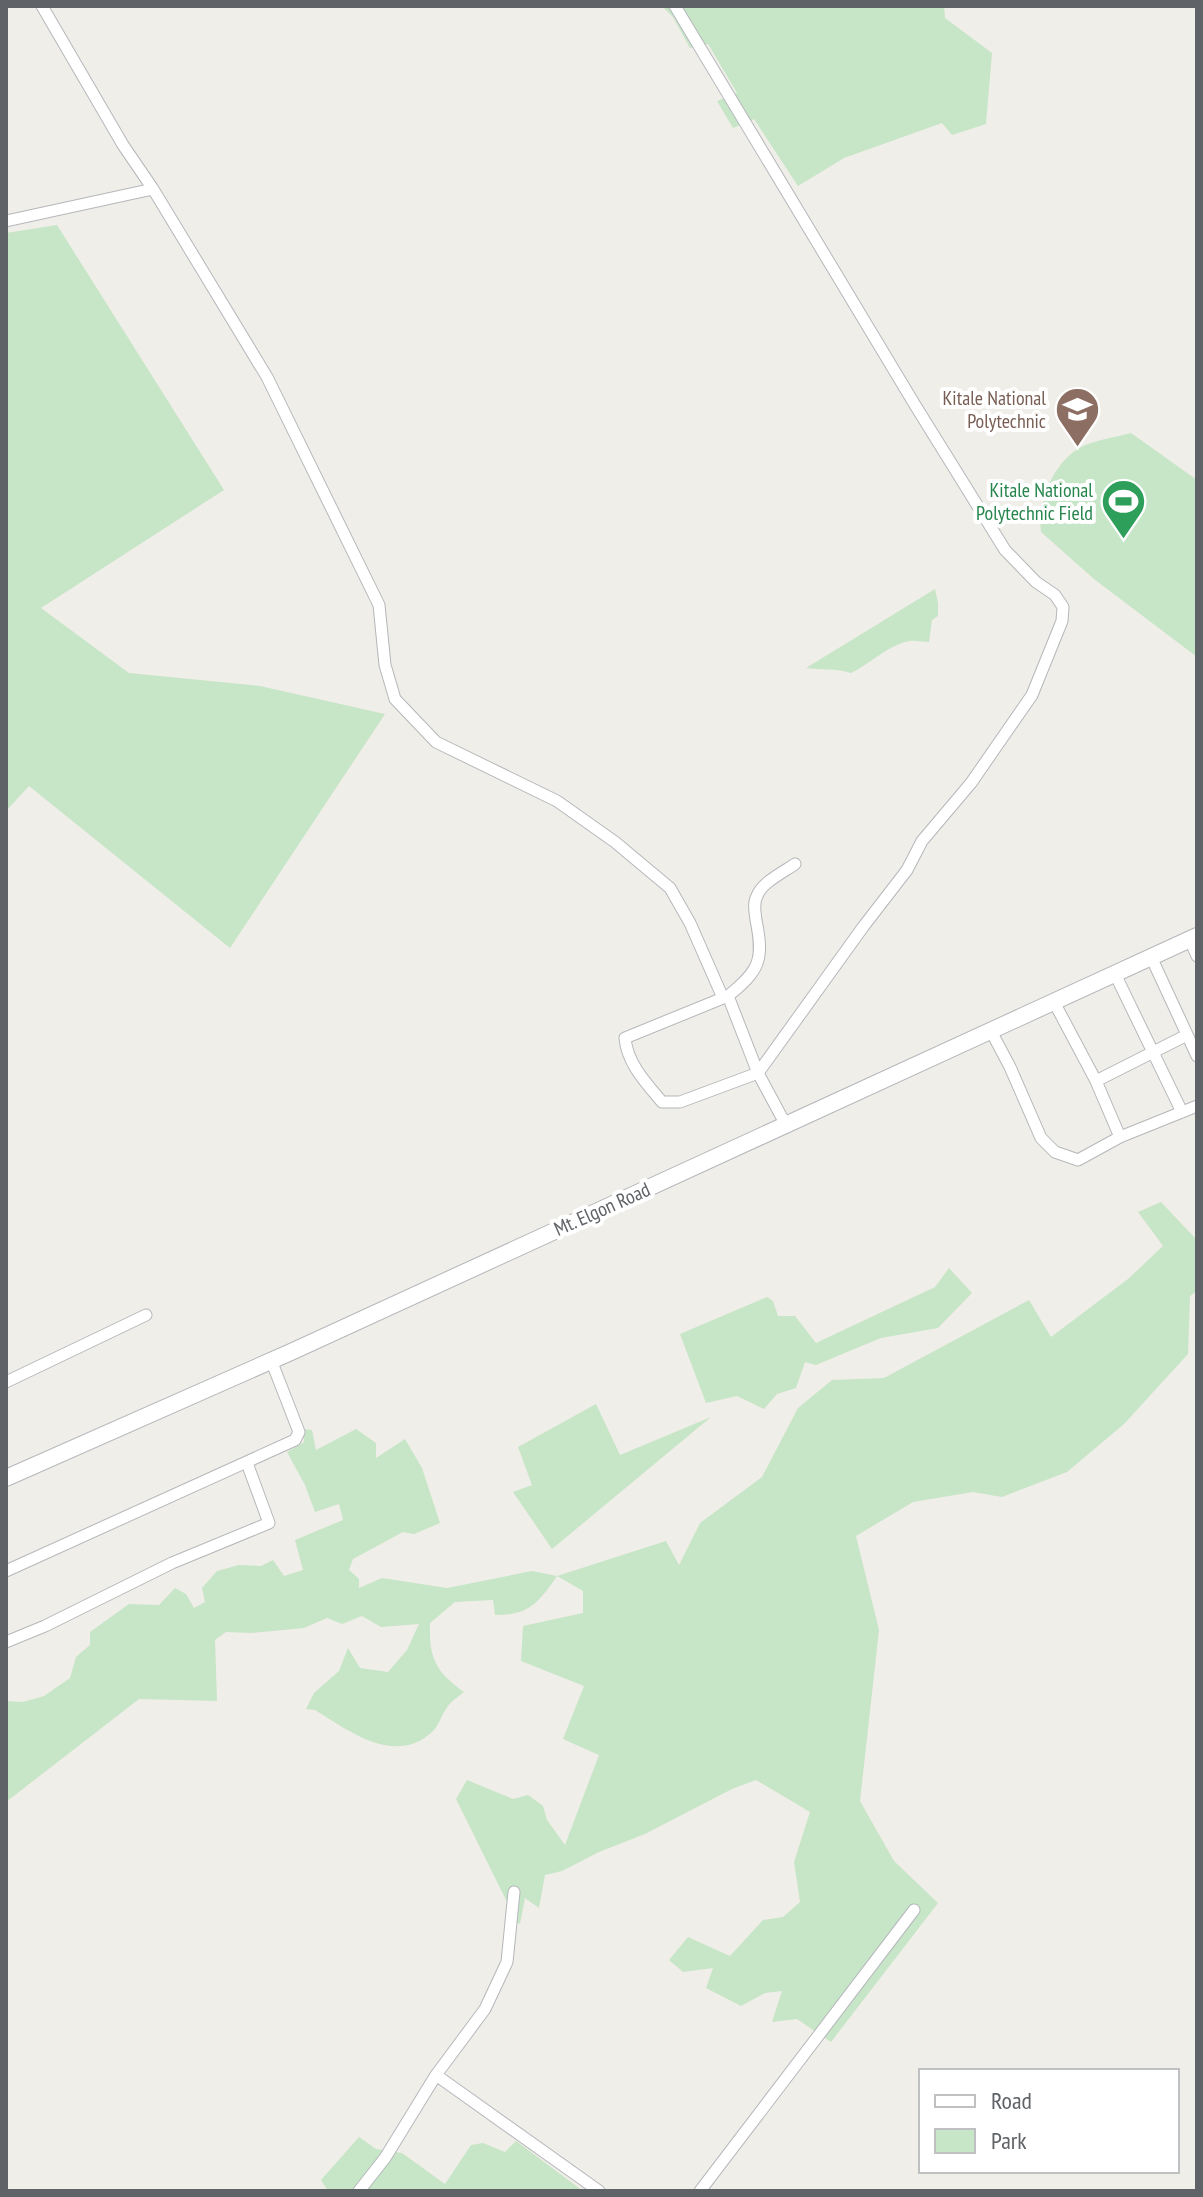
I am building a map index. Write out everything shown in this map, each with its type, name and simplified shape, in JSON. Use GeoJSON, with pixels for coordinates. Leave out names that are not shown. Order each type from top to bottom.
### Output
{"type":"FeatureCollection","features":[{"type":"Feature","properties":{"kind":"street"},"geometry":{"type":"LineString","coordinates":[[42,6],[123,145],[267,377],[379,605],[385,665],[395,699],[436,742],[557,801],[615,842],[670,888],[690,923],[758,1073],[787,1127]]}},
{"type":"Feature","properties":{"kind":"street"},"geometry":{"type":"LineString","coordinates":[[675,6],[1005,550],[1036,582],[1055,595],[1063,607],[1062,621],[1032,695],[971,783],[922,841],[907,870],[758,1073],[670,1103],[662,1102],[626,1051],[625,1038],[726,997],[746,982],[762,950],[754,911],[755,898],[761,889],[795,864]]}},
{"type":"Feature","properties":{"kind":"street"},"geometry":{"type":"LineString","coordinates":[[6,221],[153,189]]}},
{"type":"Feature","properties":{"kind":"street"},"geometry":{"type":"LineString","coordinates":[[1193,938],[1197,956]]}},
{"type":"Feature","properties":{"kind":"street","name":"Mt. Elgon Road"},"geometry":{"type":"LineString","coordinates":[[6,1477],[787,1127],[1193,938]]}},
{"type":"Feature","properties":{"kind":"street"},"geometry":{"type":"LineString","coordinates":[[1152,959],[1197,1056]]}},
{"type":"Feature","properties":{"kind":"street"},"geometry":{"type":"LineString","coordinates":[[1116,976],[1182,1112]]}},
{"type":"Feature","properties":{"kind":"street"},"geometry":{"type":"LineString","coordinates":[[1054,1002],[1096,1081],[1120,1137]]}},
{"type":"Feature","properties":{"kind":"street"},"geometry":{"type":"LineString","coordinates":[[992,1033],[1041,1138],[1055,1152],[1078,1160],[1120,1137],[1197,1106]]}},
{"type":"Feature","properties":{"kind":"street"},"geometry":{"type":"LineString","coordinates":[[1096,1081],[1187,1035]]}},
{"type":"Feature","properties":{"kind":"street"},"geometry":{"type":"LineString","coordinates":[[6,1382],[146,1315]]}},
{"type":"Feature","properties":{"kind":"street"},"geometry":{"type":"LineString","coordinates":[[6,1571],[295,1440],[299,1432],[271,1360]]}},
{"type":"Feature","properties":{"kind":"street"},"geometry":{"type":"LineString","coordinates":[[6,1642],[172,1563],[269,1523],[247,1463]]}},
{"type":"Feature","properties":{"kind":"street"},"geometry":{"type":"LineString","coordinates":[[359,2191],[385,2158],[436,2075],[485,2009],[507,1962],[514,1892]]}},
{"type":"Feature","properties":{"kind":"street"},"geometry":{"type":"LineString","coordinates":[[700,2191],[914,1910]]}},
{"type":"Feature","properties":{"kind":"street"},"geometry":{"type":"LineString","coordinates":[[436,2075],[599,2191]]}},
{"type":"Feature","properties":{"kind":"green space"},"geometry":{"type":"Polygon","coordinates":[[[662,6],[944,6],[945,18],[992,53],[986,124],[952,135],[942,123],[844,158],[798,186],[754,119],[733,128],[717,101],[737,93],[708,44],[690,48],[673,17],[662,6]]]}},
{"type":"Feature","properties":{"kind":"green space"},"geometry":{"type":"Polygon","coordinates":[[[57,225],[224,490],[41,608],[129,673],[260,686],[385,714],[230,948],[29,786],[6,811],[6,233],[57,225]]]}},
{"type":"Feature","properties":{"kind":"green space","name":"Kitale National Polytechnic Field"},"geometry":{"type":"Polygon","coordinates":[[[1131,433],[1197,480],[1197,657],[1094,579],[1041,532],[1045,495],[1064,461],[1083,446],[1131,433]]]}},
{"type":"Feature","properties":{"kind":"green space"},"geometry":{"type":"Polygon","coordinates":[[[935,589],[938,616],[932,620],[929,642],[901,643],[851,673],[806,668],[935,589]]]}},
{"type":"Feature","properties":{"kind":"green space"},"geometry":{"type":"Polygon","coordinates":[[[1161,1202],[1195,1238],[1197,1235],[1197,1291],[1190,1296],[1188,1354],[1124,1424],[1067,1472],[1002,1497],[973,1492],[913,1502],[856,1536],[879,1630],[860,1801],[894,1861],[938,1903],[831,2042],[797,2019],[772,2022],[782,1991],[765,1993],[741,2006],[706,1988],[713,1968],[683,1972],[669,1960],[688,1937],[730,1956],[763,1920],[783,1917],[800,1902],[794,1862],[810,1812],[756,1780],[732,1789],[645,1834],[562,1871],[545,1875],[539,1908],[525,1898],[520,1924],[505,1916],[507,1902],[456,1799],[467,1780],[513,1799],[528,1795],[543,1806],[547,1820],[565,1845],[599,1755],[563,1739],[584,1686],[521,1661],[523,1626],[583,1613],[583,1591],[557,1576],[666,1541],[679,1565],[700,1523],[762,1477],[798,1408],[832,1380],[884,1378],[1029,1300],[1051,1337],[1128,1279],[1163,1246],[1138,1212],[1161,1202]]]}},
{"type":"Feature","properties":{"kind":"green space"},"geometry":{"type":"Polygon","coordinates":[[[949,1268],[972,1293],[938,1328],[881,1338],[816,1365],[805,1362],[796,1388],[777,1394],[764,1409],[737,1396],[706,1403],[680,1334],[767,1297],[773,1301],[778,1316],[795,1316],[816,1343],[935,1287],[949,1268]]]}},
{"type":"Feature","properties":{"kind":"green space"},"geometry":{"type":"Polygon","coordinates":[[[596,1404],[620,1455],[711,1417],[552,1549],[513,1492],[532,1485],[518,1447],[596,1404]]]}},
{"type":"Feature","properties":{"kind":"green space"},"geometry":{"type":"Polygon","coordinates":[[[303,1429],[312,1430],[316,1450],[356,1429],[376,1443],[376,1458],[405,1439],[422,1468],[440,1523],[414,1534],[403,1532],[353,1559],[349,1570],[359,1579],[359,1588],[382,1578],[447,1588],[532,1571],[557,1576],[532,1606],[517,1613],[495,1615],[493,1600],[455,1602],[430,1623],[431,1646],[436,1663],[446,1677],[464,1692],[448,1706],[433,1731],[419,1741],[404,1746],[373,1742],[315,1710],[306,1709],[314,1693],[339,1671],[348,1648],[360,1668],[388,1672],[407,1650],[419,1624],[381,1627],[362,1616],[342,1624],[327,1618],[304,1628],[226,1632],[215,1640],[217,1701],[139,1699],[6,1802],[6,1701],[23,1702],[44,1696],[70,1678],[76,1657],[90,1645],[90,1632],[129,1604],[159,1605],[175,1588],[186,1594],[194,1608],[205,1602],[202,1588],[217,1571],[239,1565],[261,1566],[273,1560],[284,1576],[303,1570],[295,1540],[343,1520],[339,1504],[315,1512],[287,1452],[304,1442],[303,1429]]]}},
{"type":"Feature","properties":{"kind":"green space"},"geometry":{"type":"Polygon","coordinates":[[[359,2137],[376,2149],[402,2153],[445,2184],[471,2145],[483,2143],[505,2152],[516,2141],[583,2191],[328,2191],[321,2180],[359,2137]]]}},
{"type":"Feature","properties":{"kind":"place","name":"Kitale National Polytechnic"},"geometry":{"type":"Point","coordinates":[1077,449]}},
{"type":"Feature","properties":{"kind":"place","name":"Kitale National Polytechnic Field"},"geometry":{"type":"Point","coordinates":[1124,540]}}]}
